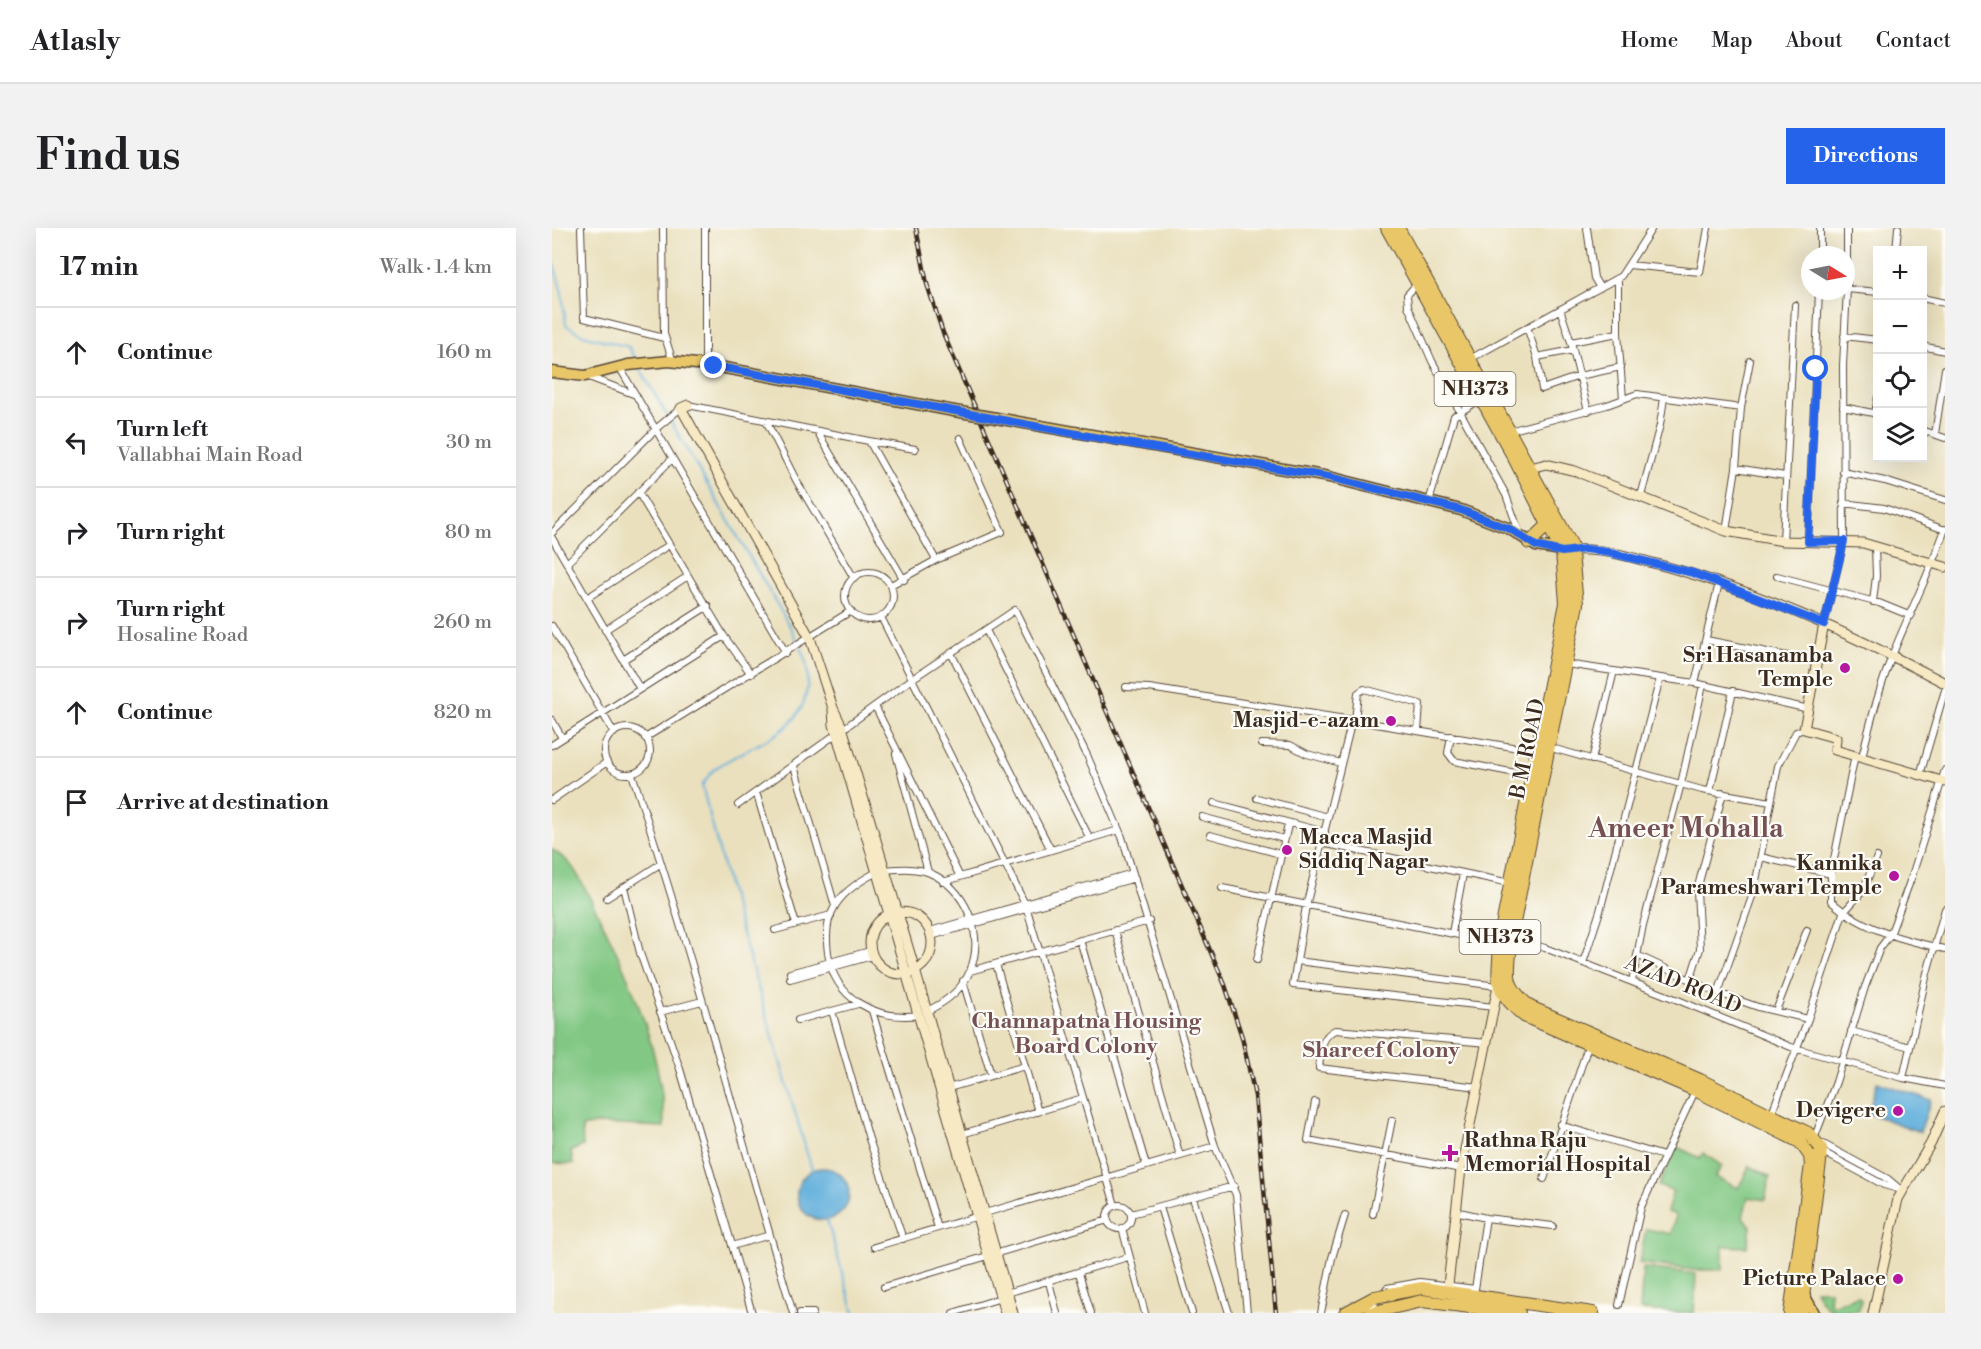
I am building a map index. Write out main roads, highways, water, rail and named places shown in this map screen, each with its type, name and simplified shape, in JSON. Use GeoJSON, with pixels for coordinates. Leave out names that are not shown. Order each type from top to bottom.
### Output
{"type":"FeatureCollection","features":[{"type":"Feature","properties":{"kind":"highway","name":"NH373"},"geometry":{"type":"LineString","coordinates":[[1387,228],[1548,525],[1567,551]]}},
{"type":"Feature","properties":{"kind":"highway","name":"NH373"},"geometry":{"type":"LineString","coordinates":[[1401,229],[1530,468],[1567,551]]}},
{"type":"Feature","properties":{"kind":"highway"},"geometry":{"type":"LineString","coordinates":[[1525,540],[1548,525]]}},
{"type":"Feature","properties":{"kind":"highway","name":"B M ROAD"},"geometry":{"type":"LineString","coordinates":[[1567,551],[1561,663],[1505,940],[1509,984],[1513,992],[1546,1019],[1771,1115],[1809,1140]]}},
{"type":"Feature","properties":{"kind":"highway","name":"NH373"},"geometry":{"type":"LineString","coordinates":[[1542,749],[1531,776],[1510,883],[1498,986],[1504,999],[1524,1016],[1546,1019],[1588,1043],[1695,1090],[1800,1142],[1809,1140],[1821,1151],[1804,1295]]}},
{"type":"Feature","properties":{"kind":"highway"},"geometry":{"type":"LineString","coordinates":[[1790,1313],[1811,1166],[1809,1140]]}},
{"type":"Feature","properties":{"kind":"highway"},"geometry":{"type":"LineString","coordinates":[[1345,1313],[1390,1293],[1422,1288],[1593,1313]]}},
{"type":"Feature","properties":{"kind":"highway"},"geometry":{"type":"LineString","coordinates":[[1801,1313],[1804,1295]]}},
{"type":"Feature","properties":{"kind":"highway"},"geometry":{"type":"LineString","coordinates":[[1371,1312],[1422,1301],[1519,1313]]}},
{"type":"Feature","properties":{"kind":"main road"},"geometry":{"type":"LineString","coordinates":[[552,372],[585,376],[624,366],[671,362],[705,365],[1329,477],[1461,510],[1510,529],[1525,540],[1567,551]]}},
{"type":"Feature","properties":{"kind":"main road"},"geometry":{"type":"LineString","coordinates":[[1804,1295],[1814,1313]]}},
{"type":"Feature","properties":{"kind":"water"},"geometry":{"type":"Polygon","coordinates":[[[1877,1082],[1931,1100],[1920,1132],[1868,1113],[1877,1082]]]}},
{"type":"Feature","properties":{"kind":"water"},"geometry":{"type":"Polygon","coordinates":[[[823,1168],[833,1170],[841,1176],[847,1184],[849,1194],[847,1204],[841,1212],[833,1218],[823,1220],[813,1218],[805,1212],[799,1204],[797,1194],[799,1184],[805,1176],[813,1170],[823,1168]]]}},
{"type":"Feature","properties":{"kind":"waterway"},"geometry":{"type":"LineString","coordinates":[[552,257],[562,293],[566,325],[583,335],[629,347],[635,359]]}},
{"type":"Feature","properties":{"kind":"waterway"},"geometry":{"type":"LineString","coordinates":[[639,367],[792,630],[806,663],[807,690],[802,707],[792,721],[780,732],[716,768],[702,786],[731,896],[812,1170]]}},
{"type":"Feature","properties":{"kind":"waterway"},"geometry":{"type":"LineString","coordinates":[[827,1220],[854,1313]]}},
{"type":"Feature","properties":{"kind":"railway"},"geometry":{"type":"LineString","coordinates":[[916,228],[927,284],[943,333],[1225,985],[1242,1037],[1255,1096],[1276,1313]]}},
{"type":"Feature","properties":{"kind":"place","name":"Sri Hasanamba Temple"},"geometry":{"type":"Point","coordinates":[1845,668]}},
{"type":"Feature","properties":{"kind":"place","name":"Masjid-e-azam"},"geometry":{"type":"Point","coordinates":[1391,721]}},
{"type":"Feature","properties":{"kind":"place","name":"Macca Masjid Siddiq Nagar"},"geometry":{"type":"Point","coordinates":[1287,850]}},
{"type":"Feature","properties":{"kind":"place","name":"Kannika Parameshwari Temple"},"geometry":{"type":"Point","coordinates":[1894,876]}},
{"type":"Feature","properties":{"kind":"place","name":"Devigere"},"geometry":{"type":"Point","coordinates":[1898,1111]}},
{"type":"Feature","properties":{"kind":"place","name":"Rathna Raju Memorial Hospital"},"geometry":{"type":"Point","coordinates":[1450,1153]}},
{"type":"Feature","properties":{"kind":"place","name":"Picture Palace"},"geometry":{"type":"Point","coordinates":[1898,1279]}},
{"type":"Feature","properties":{"kind":"district","name":"Ameer Mohalla"},"geometry":{"type":"Point","coordinates":[1686,829]}},
{"type":"Feature","properties":{"kind":"district","name":"Channapatna Housing Board Colony"},"geometry":{"type":"Point","coordinates":[1086,1034]}},
{"type":"Feature","properties":{"kind":"district","name":"Shareef Colony"},"geometry":{"type":"Point","coordinates":[1381,1050]}}]}
